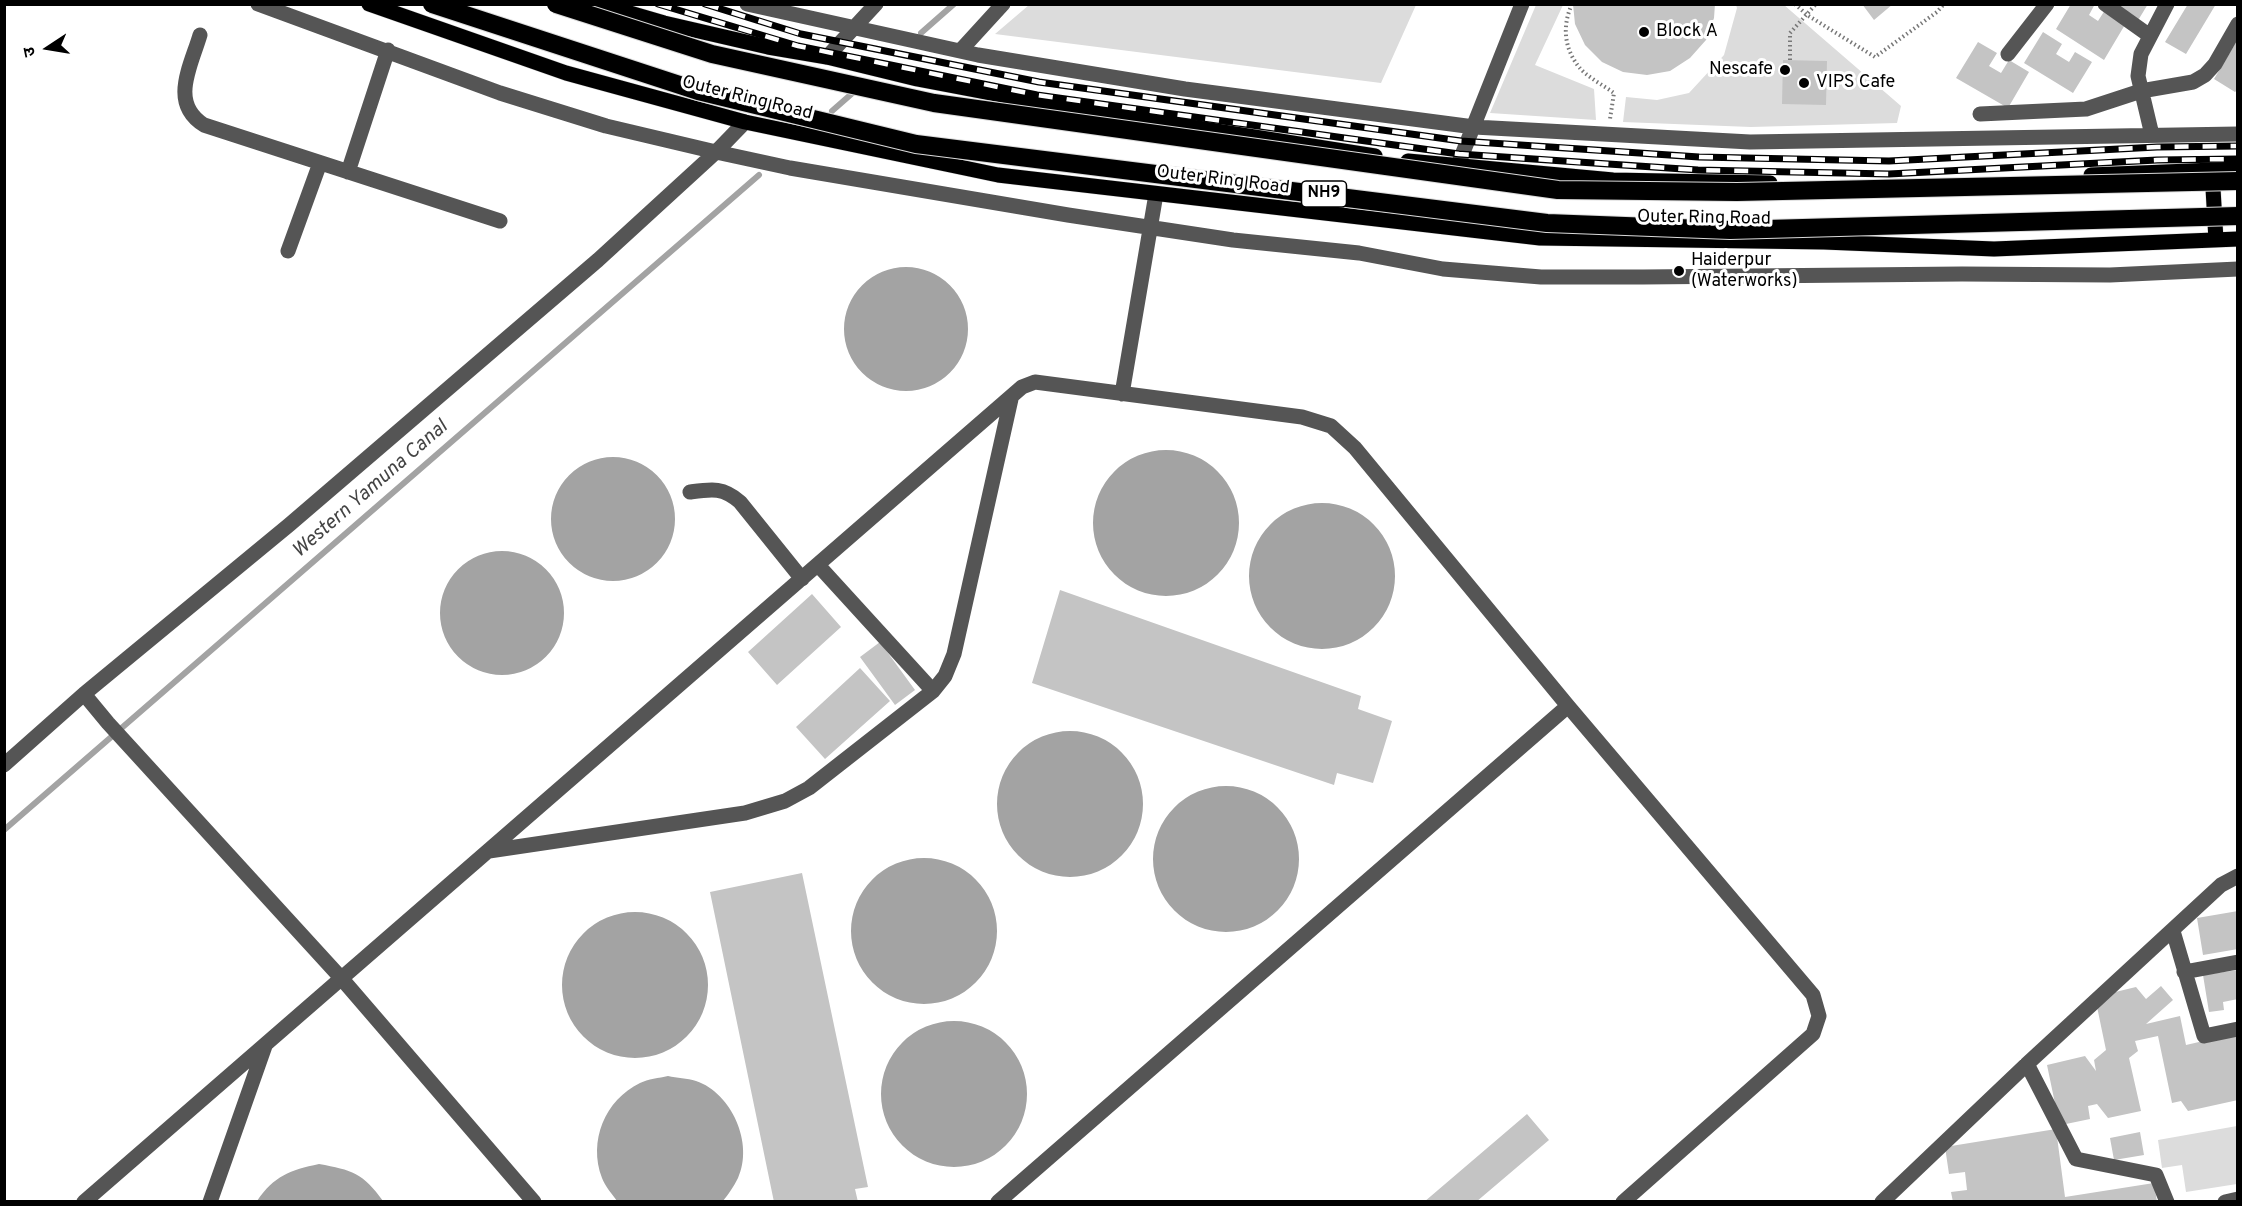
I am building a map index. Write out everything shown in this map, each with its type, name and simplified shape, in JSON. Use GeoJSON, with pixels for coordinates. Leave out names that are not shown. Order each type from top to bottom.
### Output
{"type":"FeatureCollection","features":[{"type":"Feature","properties":{"kind":"highway","name":"Outer Ring Road"},"geometry":{"type":"LineString","coordinates":[[432,4],[698,91],[916,144],[1547,223],[1731,230],[2238,216]]}},
{"type":"Feature","properties":{"kind":"highway","name":"Outer Ring Road"},"geometry":{"type":"LineString","coordinates":[[556,4],[712,54],[934,103],[1558,190],[1737,192],[2238,181]]}},
{"type":"Feature","properties":{"kind":"main road","name":"Outer Ring Road"},"geometry":{"type":"LineString","coordinates":[[369,4],[566,73],[745,122],[998,175],[1540,238],[1824,242],[1995,249],[2238,239]]}},
{"type":"Feature","properties":{"kind":"main road","name":"Outer Ring Road"},"geometry":{"type":"LineString","coordinates":[[598,4],[676,26],[768,47],[827,57],[917,79],[1064,107],[1410,161],[1612,180],[1766,183],[2238,169]]}},
{"type":"Feature","properties":{"kind":"main road"},"geometry":{"type":"LineString","coordinates":[[2212,171],[2216,240]]}},
{"type":"Feature","properties":{"kind":"street"},"geometry":{"type":"LineString","coordinates":[[258,4],[500,93],[606,126],[716,152],[790,168],[1150,228],[1233,240],[1359,253],[1443,269],[1541,277],[2110,275],[2238,269]]}},
{"type":"Feature","properties":{"kind":"street"},"geometry":{"type":"LineString","coordinates":[[747,4],[960,51],[1185,90],[1474,127],[1750,142],[2238,134]]}},
{"type":"Feature","properties":{"kind":"street"},"geometry":{"type":"LineString","coordinates":[[827,57],[876,4]]}},
{"type":"Feature","properties":{"kind":"street"},"geometry":{"type":"LineString","coordinates":[[960,51],[1003,4]]}},
{"type":"Feature","properties":{"kind":"street"},"geometry":{"type":"LineString","coordinates":[[1458,165],[1522,4]]}},
{"type":"Feature","properties":{"kind":"street"},"geometry":{"type":"LineString","coordinates":[[2008,54],[2047,4]]}},
{"type":"Feature","properties":{"kind":"street"},"geometry":{"type":"LineString","coordinates":[[2105,4],[2150,36]]}},
{"type":"Feature","properties":{"kind":"street"},"geometry":{"type":"LineString","coordinates":[[2152,135],[2138,75],[2141,54],[2167,4]]}},
{"type":"Feature","properties":{"kind":"street"},"geometry":{"type":"LineString","coordinates":[[1980,114],[2086,109],[2141,91],[2193,82],[2205,75],[2215,64],[2238,24]]}},
{"type":"Feature","properties":{"kind":"street"},"geometry":{"type":"LineString","coordinates":[[200,35],[184,89],[185,106],[192,118],[204,125],[500,220]]}},
{"type":"Feature","properties":{"kind":"street"},"geometry":{"type":"LineString","coordinates":[[348,172],[387,50]]}},
{"type":"Feature","properties":{"kind":"street"},"geometry":{"type":"LineString","coordinates":[[4,765],[84,694],[446,391],[598,260],[716,152],[745,122]]}},
{"type":"Feature","properties":{"kind":"street"},"geometry":{"type":"LineString","coordinates":[[288,251],[320,163]]}},
{"type":"Feature","properties":{"kind":"street"},"geometry":{"type":"LineString","coordinates":[[1122,394],[1156,194]]}},
{"type":"Feature","properties":{"kind":"street"},"geometry":{"type":"LineString","coordinates":[[84,1202],[1011,399],[1022,387],[1035,382],[1048,382],[1302,417],[1331,426],[1355,448],[1568,706],[1813,995],[1819,1016],[1813,1034],[1623,1202]]}},
{"type":"Feature","properties":{"kind":"street"},"geometry":{"type":"LineString","coordinates":[[489,851],[745,813],[785,801],[809,788],[933,691],[945,676],[954,654],[1011,399]]}},
{"type":"Feature","properties":{"kind":"street"},"geometry":{"type":"LineString","coordinates":[[690,492],[722,490],[732,494],[802,579]]}},
{"type":"Feature","properties":{"kind":"street"},"geometry":{"type":"LineString","coordinates":[[818,566],[933,691]]}},
{"type":"Feature","properties":{"kind":"street"},"geometry":{"type":"LineString","coordinates":[[84,694],[342,978],[534,1202]]}},
{"type":"Feature","properties":{"kind":"street"},"geometry":{"type":"LineString","coordinates":[[998,1202],[1568,706]]}},
{"type":"Feature","properties":{"kind":"street"},"geometry":{"type":"LineString","coordinates":[[1882,1202],[2221,885],[2238,876]]}},
{"type":"Feature","properties":{"kind":"street"},"geometry":{"type":"LineString","coordinates":[[2173,931],[2204,1036],[2238,1029]]}},
{"type":"Feature","properties":{"kind":"street"},"geometry":{"type":"LineString","coordinates":[[2184,972],[2238,962]]}},
{"type":"Feature","properties":{"kind":"street"},"geometry":{"type":"LineString","coordinates":[[210,1202],[265,1045]]}},
{"type":"Feature","properties":{"kind":"street"},"geometry":{"type":"LineString","coordinates":[[2027,1064],[2076,1159],[2156,1175],[2167,1202]]}},
{"type":"Feature","properties":{"kind":"street"},"geometry":{"type":"LineString","coordinates":[[2225,1202],[2238,1199]]}},
{"type":"Feature","properties":{"kind":"path"},"geometry":{"type":"LineString","coordinates":[[1572,4],[1564,31],[1570,53],[1580,69],[1614,93],[1608,134]]}},
{"type":"Feature","properties":{"kind":"path"},"geometry":{"type":"LineString","coordinates":[[1795,4],[1807,15],[1875,57],[1937,12],[1944,4]]}},
{"type":"Feature","properties":{"kind":"path"},"geometry":{"type":"LineString","coordinates":[[1790,60],[1790,33],[1816,4]]}},
{"type":"Feature","properties":{"kind":"shaded area"},"geometry":{"type":"Polygon","coordinates":[[[1029,5],[1416,5],[1381,83],[995,34],[1029,5]]]}},
{"type":"Feature","properties":{"kind":"shaded area"},"geometry":{"type":"Polygon","coordinates":[[[1536,5],[1563,5],[1535,65],[1594,89],[1596,120],[1490,113],[1536,5]]]}},
{"type":"Feature","properties":{"kind":"shaded area"},"geometry":{"type":"Polygon","coordinates":[[[1736,5],[1784,5],[1901,106],[1897,123],[1751,127],[1623,122],[1626,97],[1657,100],[1689,93],[1724,55],[1736,5]]]}},
{"type":"Feature","properties":{"kind":"shaded area"},"geometry":{"type":"Polygon","coordinates":[[[906,267],[930,272],[950,285],[963,305],[968,329],[963,353],[950,373],[930,386],[906,391],[882,386],[862,373],[849,353],[844,329],[849,305],[862,285],[882,272],[906,267]]]}},
{"type":"Feature","properties":{"kind":"shaded area"},"geometry":{"type":"Polygon","coordinates":[[[1166,450],[1180,451],[1194,456],[1207,462],[1218,471],[1227,482],[1233,495],[1238,509],[1238,537],[1233,551],[1227,564],[1218,575],[1207,584],[1194,590],[1180,595],[1166,596],[1152,595],[1138,590],[1125,584],[1114,575],[1105,564],[1099,551],[1094,537],[1093,523],[1094,509],[1099,495],[1105,482],[1114,471],[1125,462],[1138,456],[1152,451],[1166,450]]]}},
{"type":"Feature","properties":{"kind":"shaded area"},"geometry":{"type":"Polygon","coordinates":[[[613,457],[637,462],[657,475],[670,495],[675,519],[670,543],[657,563],[637,576],[613,581],[589,576],[569,563],[556,543],[551,519],[556,495],[569,475],[589,462],[613,457]]]}},
{"type":"Feature","properties":{"kind":"shaded area"},"geometry":{"type":"Polygon","coordinates":[[[1322,503],[1336,504],[1350,509],[1363,515],[1374,524],[1383,535],[1389,548],[1394,562],[1394,590],[1389,604],[1383,617],[1374,628],[1363,637],[1350,643],[1336,648],[1322,649],[1308,648],[1294,643],[1281,637],[1270,628],[1261,617],[1255,604],[1250,590],[1249,576],[1250,562],[1255,548],[1261,535],[1270,524],[1281,515],[1294,509],[1308,504],[1322,503]]]}},
{"type":"Feature","properties":{"kind":"shaded area"},"geometry":{"type":"Polygon","coordinates":[[[502,551],[526,556],[546,569],[559,589],[564,613],[559,637],[546,657],[526,670],[502,675],[478,670],[458,657],[445,637],[440,613],[445,589],[458,569],[478,556],[502,551]]]}},
{"type":"Feature","properties":{"kind":"shaded area"},"geometry":{"type":"Polygon","coordinates":[[[1070,731],[1084,732],[1098,737],[1111,743],[1122,752],[1131,763],[1137,776],[1142,790],[1142,818],[1137,832],[1131,845],[1122,856],[1111,865],[1098,871],[1084,876],[1070,877],[1056,876],[1042,871],[1029,865],[1018,856],[1009,845],[1003,832],[998,818],[997,804],[998,790],[1003,776],[1009,763],[1018,752],[1029,743],[1042,737],[1056,732],[1070,731]]]}},
{"type":"Feature","properties":{"kind":"shaded area"},"geometry":{"type":"Polygon","coordinates":[[[1226,786],[1254,792],[1267,798],[1278,807],[1287,818],[1293,831],[1299,859],[1293,887],[1287,900],[1278,911],[1267,920],[1254,926],[1226,932],[1198,926],[1185,920],[1174,911],[1165,900],[1159,887],[1153,859],[1159,831],[1165,818],[1174,807],[1185,798],[1198,792],[1226,786]]]}},
{"type":"Feature","properties":{"kind":"shaded area"},"geometry":{"type":"Polygon","coordinates":[[[924,858],[938,859],[952,864],[965,870],[976,879],[985,890],[991,903],[996,917],[996,945],[991,959],[985,972],[976,983],[965,992],[952,998],[938,1003],[924,1004],[910,1003],[896,998],[883,992],[872,983],[863,972],[857,959],[852,945],[851,931],[852,917],[857,903],[863,890],[872,879],[883,870],[896,864],[910,859],[924,858]]]}},
{"type":"Feature","properties":{"kind":"shaded area"},"geometry":{"type":"Polygon","coordinates":[[[635,912],[649,913],[663,918],[676,924],[687,933],[696,944],[702,957],[707,971],[707,999],[702,1013],[696,1026],[687,1037],[676,1046],[663,1052],[649,1057],[635,1058],[621,1057],[607,1052],[594,1046],[583,1037],[574,1026],[568,1013],[563,999],[562,985],[563,971],[568,957],[574,944],[583,933],[594,924],[607,918],[621,913],[635,912]]]}},
{"type":"Feature","properties":{"kind":"shaded area"},"geometry":{"type":"Polygon","coordinates":[[[954,1021],[982,1027],[1006,1042],[1021,1066],[1027,1094],[1021,1122],[1006,1146],[982,1161],[954,1167],[926,1161],[902,1146],[887,1122],[881,1094],[887,1066],[902,1042],[926,1027],[954,1021]]]}},
{"type":"Feature","properties":{"kind":"shaded area"},"geometry":{"type":"Polygon","coordinates":[[[668,1076],[693,1080],[709,1087],[720,1096],[736,1121],[743,1150],[742,1165],[738,1178],[723,1201],[617,1201],[603,1181],[597,1150],[603,1123],[609,1111],[628,1090],[640,1083],[668,1076]]]}},
{"type":"Feature","properties":{"kind":"shaded area"},"geometry":{"type":"Polygon","coordinates":[[[2237,1126],[2237,1184],[2186,1192],[2182,1165],[2162,1168],[2158,1140],[2237,1126]]]}},
{"type":"Feature","properties":{"kind":"shaded area"},"geometry":{"type":"Polygon","coordinates":[[[319,1164],[356,1174],[369,1184],[383,1201],[257,1201],[263,1192],[284,1175],[319,1164]]]}},
{"type":"Feature","properties":{"kind":"building","name":"Block A"},"geometry":{"type":"Polygon","coordinates":[[[1573,4],[1715,4],[1714,18],[1706,40],[1690,58],[1670,71],[1647,75],[1623,72],[1602,62],[1585,45],[1575,24],[1573,4]]]}},
{"type":"Feature","properties":{"kind":"building"},"geometry":{"type":"Polygon","coordinates":[[[1862,4],[1893,4],[1874,20],[1862,4]]]}},
{"type":"Feature","properties":{"kind":"building"},"geometry":{"type":"Polygon","coordinates":[[[2071,4],[2095,4],[2089,15],[2098,21],[2105,10],[2126,23],[2104,60],[2056,29],[2071,4]]]}},
{"type":"Feature","properties":{"kind":"building"},"geometry":{"type":"Polygon","coordinates":[[[2122,4],[2148,4],[2137,22],[2119,10],[2122,4]]]}},
{"type":"Feature","properties":{"kind":"building"},"geometry":{"type":"Polygon","coordinates":[[[2188,4],[2216,4],[2186,54],[2165,42],[2188,4]]]}},
{"type":"Feature","properties":{"kind":"building"},"geometry":{"type":"Polygon","coordinates":[[[2043,32],[2062,44],[2056,54],[2069,62],[2075,52],[2092,62],[2073,93],[2024,63],[2043,32]]]}},
{"type":"Feature","properties":{"kind":"building"},"geometry":{"type":"Polygon","coordinates":[[[2238,39],[2238,89],[2235,92],[2214,79],[2238,39]]]}},
{"type":"Feature","properties":{"kind":"building"},"geometry":{"type":"Polygon","coordinates":[[[1978,42],[1997,53],[1989,66],[2001,73],[2009,60],[2029,72],[2008,108],[1956,78],[1978,42]]]}},
{"type":"Feature","properties":{"kind":"building","name":"VIPS Cafe"},"geometry":{"type":"Polygon","coordinates":[[[1783,60],[1827,61],[1826,105],[1782,104],[1783,60]]]}},
{"type":"Feature","properties":{"kind":"building"},"geometry":{"type":"Polygon","coordinates":[[[1060,590],[1361,696],[1358,709],[1392,721],[1373,783],[1337,773],[1334,785],[1032,683],[1060,590]]]}},
{"type":"Feature","properties":{"kind":"building"},"geometry":{"type":"Polygon","coordinates":[[[812,594],[841,627],[777,685],[748,652],[812,594]]]}},
{"type":"Feature","properties":{"kind":"building"},"geometry":{"type":"Polygon","coordinates":[[[880,642],[915,690],[895,705],[860,657],[880,642]]]}},
{"type":"Feature","properties":{"kind":"building"},"geometry":{"type":"Polygon","coordinates":[[[860,668],[890,701],[825,759],[796,727],[860,668]]]}},
{"type":"Feature","properties":{"kind":"building"},"geometry":{"type":"Polygon","coordinates":[[[802,873],[868,1187],[855,1189],[858,1202],[774,1202],[710,892],[802,873]]]}},
{"type":"Feature","properties":{"kind":"building"},"geometry":{"type":"Polygon","coordinates":[[[2238,911],[2238,949],[2203,955],[2197,918],[2238,911]]]}},
{"type":"Feature","properties":{"kind":"building"},"geometry":{"type":"Polygon","coordinates":[[[2238,970],[2238,999],[2223,1002],[2224,1010],[2209,1012],[2203,975],[2238,970]]]}},
{"type":"Feature","properties":{"kind":"building"},"geometry":{"type":"Polygon","coordinates":[[[2161,986],[2173,1000],[2146,1024],[2180,1016],[2186,1045],[2238,1033],[2238,1100],[2188,1111],[2181,1101],[2172,1103],[2158,1036],[2135,1041],[2138,1051],[2129,1058],[2141,1111],[2108,1118],[2097,1104],[2088,1106],[2090,1119],[2066,1124],[2057,1113],[2047,1065],[2085,1056],[2096,1071],[2094,1060],[2106,1050],[2096,1002],[2107,994],[2136,987],[2146,999],[2161,986]]]}},
{"type":"Feature","properties":{"kind":"building"},"geometry":{"type":"Polygon","coordinates":[[[1527,1114],[1549,1140],[1476,1202],[1424,1202],[1527,1114]]]}},
{"type":"Feature","properties":{"kind":"building"},"geometry":{"type":"Polygon","coordinates":[[[2056,1129],[2065,1197],[2154,1183],[2157,1202],[1953,1202],[1951,1192],[1967,1190],[1965,1172],[1949,1174],[1945,1147],[2056,1129]]]}},
{"type":"Feature","properties":{"kind":"building"},"geometry":{"type":"Polygon","coordinates":[[[2140,1132],[2144,1155],[2114,1160],[2110,1138],[2140,1132]]]}},
{"type":"Feature","properties":{"kind":"waterway","name":"Western Yamuna Canal"},"geometry":{"type":"LineString","coordinates":[[921,33],[954,4]]}},
{"type":"Feature","properties":{"kind":"waterway","name":"Western Yamuna Canal"},"geometry":{"type":"LineString","coordinates":[[832,111],[856,90]]}},
{"type":"Feature","properties":{"kind":"waterway","name":"Western Yamuna Canal"},"geometry":{"type":"LineString","coordinates":[[4,830],[759,175]]}},
{"type":"Feature","properties":{"kind":"railway"},"geometry":{"type":"LineString","coordinates":[[658,4],[798,46],[1037,95],[1459,154],[1698,170],[1889,174],[2157,160],[2238,159]]}},
{"type":"Feature","properties":{"kind":"railway"},"geometry":{"type":"LineString","coordinates":[[705,4],[801,34],[1039,82],[1461,141],[1699,157],[1889,161],[2157,147],[2238,146]]}},
{"type":"Feature","properties":{"kind":"place","name":"Block A"},"geometry":{"type":"Point","coordinates":[1644,32]}},
{"type":"Feature","properties":{"kind":"place","name":"Nescafe"},"geometry":{"type":"Point","coordinates":[1785,70]}},
{"type":"Feature","properties":{"kind":"place","name":"VIPS Cafe"},"geometry":{"type":"Point","coordinates":[1804,83]}},
{"type":"Feature","properties":{"kind":"place","name":"Haiderpur (Waterworks)"},"geometry":{"type":"Point","coordinates":[1679,271]}}]}
